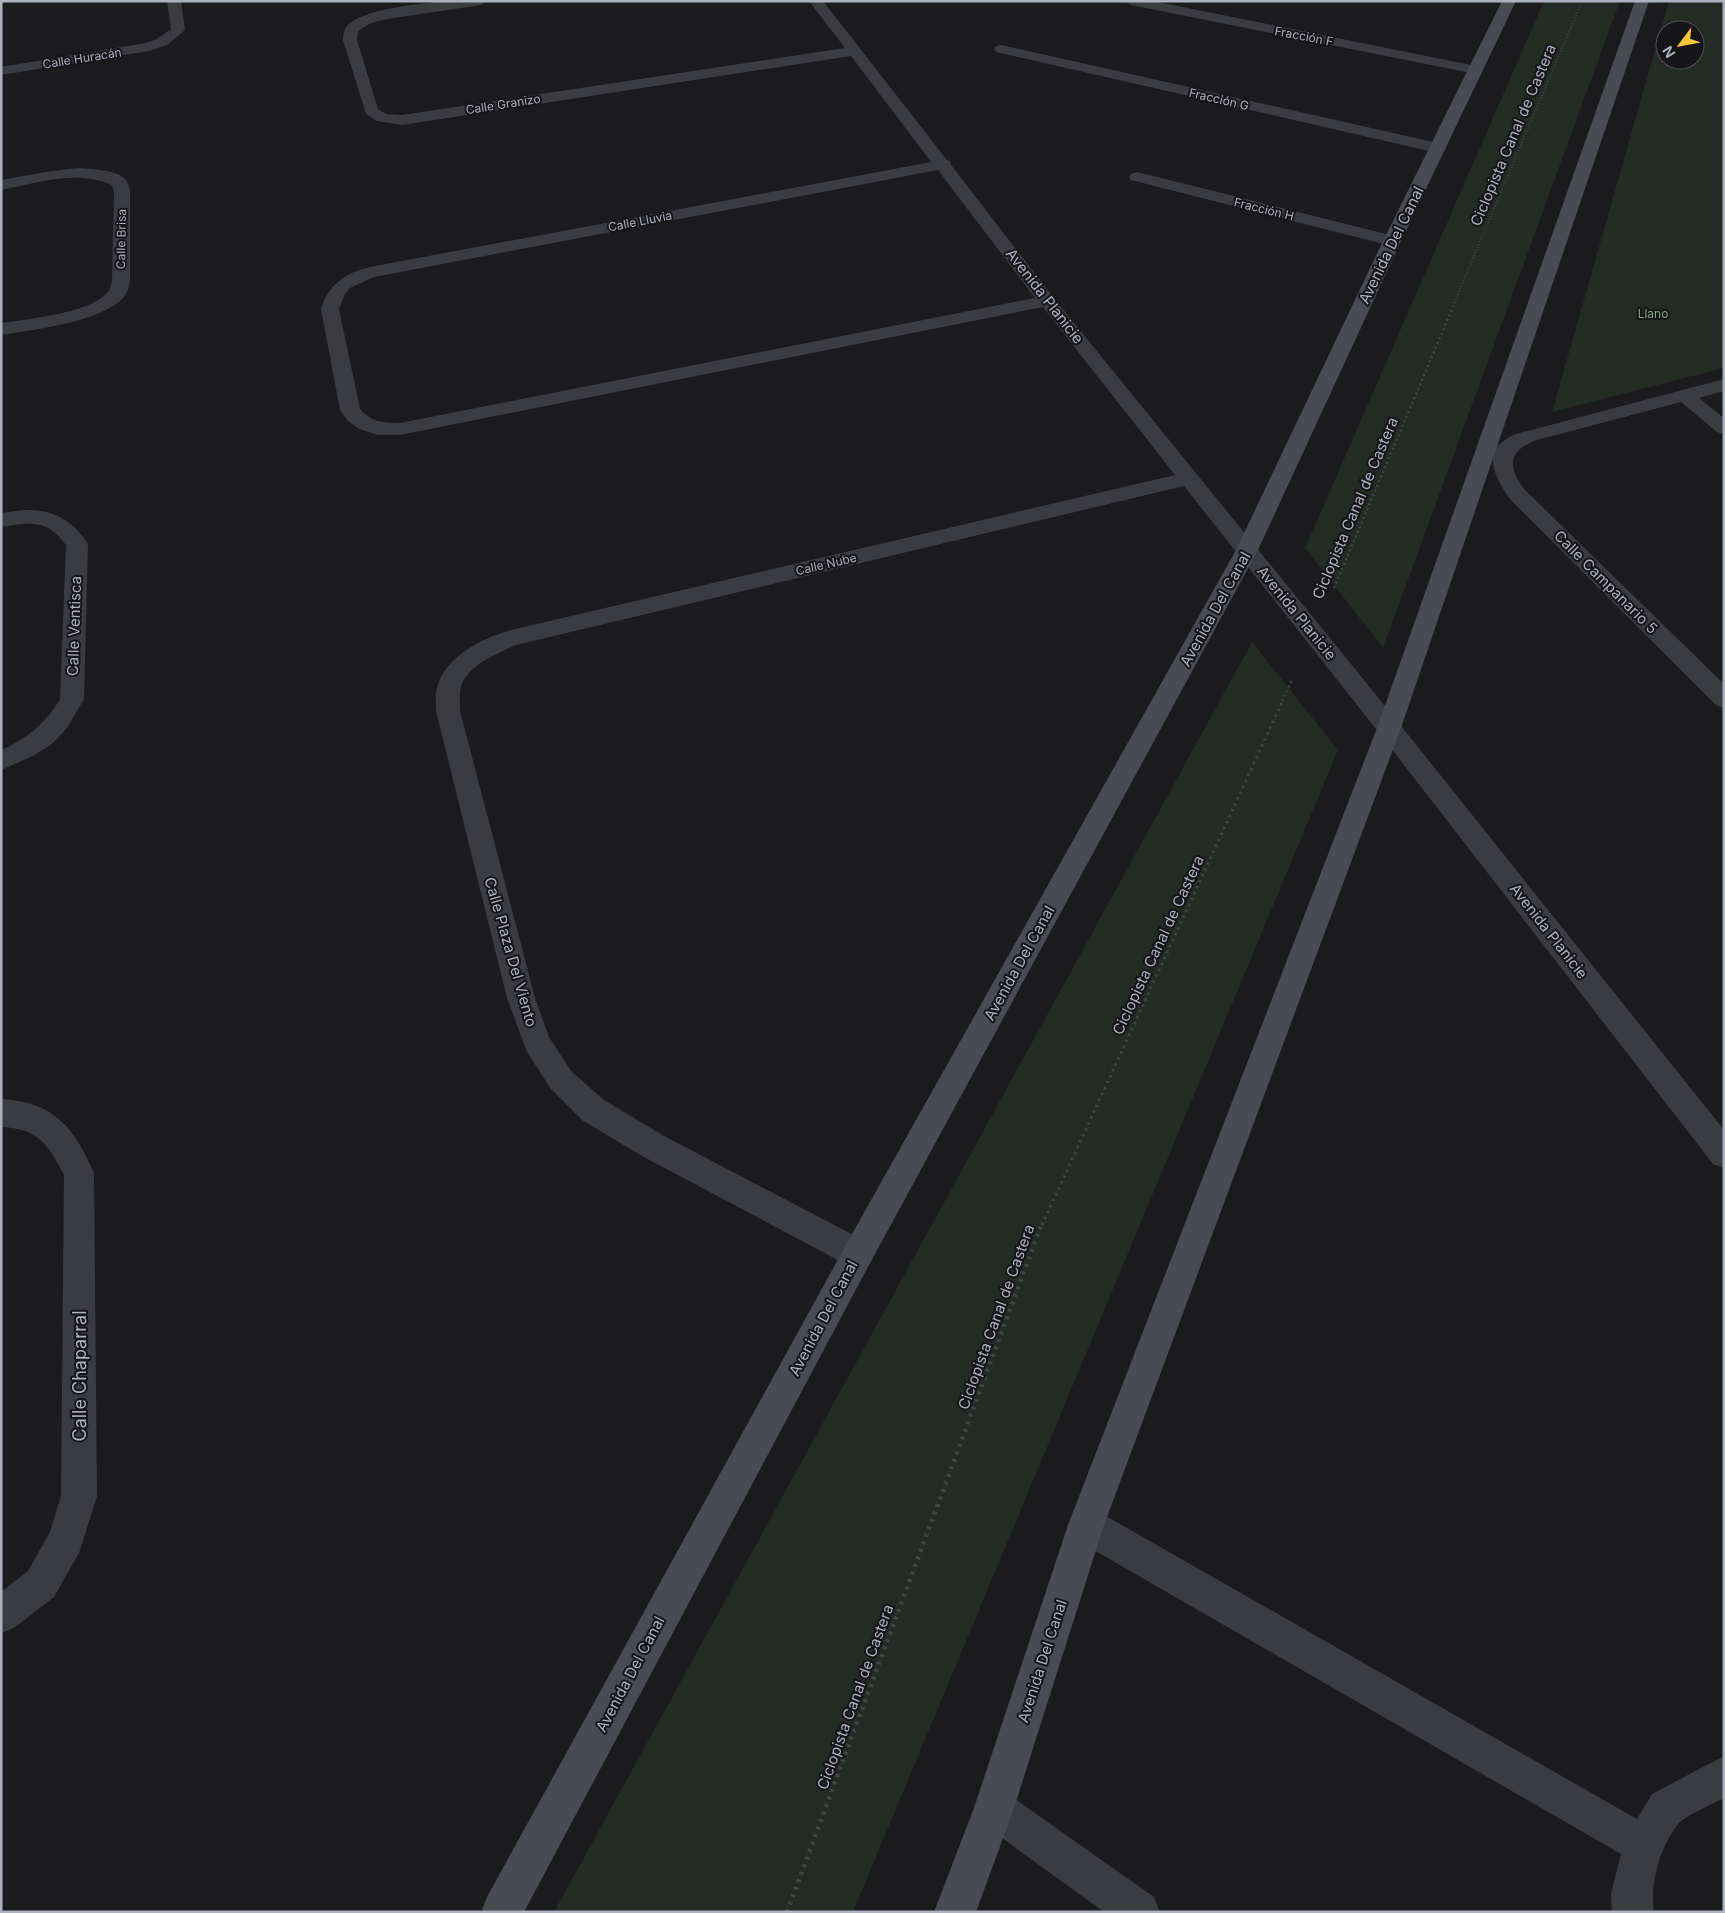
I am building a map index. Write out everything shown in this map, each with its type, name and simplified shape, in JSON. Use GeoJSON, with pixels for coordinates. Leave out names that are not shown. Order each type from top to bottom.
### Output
{"type":"FeatureCollection","features":[{"type":"Feature","properties":{"kind":"main road","name":"Avenida Del Canal"},"geometry":{"type":"LineString","coordinates":[[955,1912],[994,1808],[1086,1526],[1389,728],[1642,1]]}},
{"type":"Feature","properties":{"kind":"main road","name":"Avenida Del Canal"},"geometry":{"type":"LineString","coordinates":[[502,1912],[858,1254],[1247,550],[1392,241],[1476,70],[1506,2]]}},
{"type":"Feature","properties":{"kind":"street","name":"Calle Huracán"},"geometry":{"type":"LineString","coordinates":[[1,71],[133,50],[162,42],[178,30],[174,1]]}},
{"type":"Feature","properties":{"kind":"street","name":"Calle Granizo"},"geometry":{"type":"LineString","coordinates":[[481,1],[384,15],[356,25],[350,32],[350,40],[371,111],[382,118],[402,120],[854,51]]}},
{"type":"Feature","properties":{"kind":"street","name":"Avenida Planicie"},"geometry":{"type":"LineString","coordinates":[[816,1],[944,164],[1047,301],[1314,633],[1724,1154]]}},
{"type":"Feature","properties":{"kind":"street","name":"Fracción F"},"geometry":{"type":"LineString","coordinates":[[1131,1],[1476,70]]}},
{"type":"Feature","properties":{"kind":"street","name":"Fracción G"},"geometry":{"type":"LineString","coordinates":[[1001,50],[1438,148]]}},
{"type":"Feature","properties":{"kind":"street","name":"Calle Lluvia"},"geometry":{"type":"LineString","coordinates":[[944,164],[370,272],[352,278],[340,286],[333,296],[330,309],[350,410],[358,421],[369,426],[382,430],[400,429],[1047,301]]}},
{"type":"Feature","properties":{"kind":"street","name":"Calle Brisa"},"geometry":{"type":"LineString","coordinates":[[1,185],[90,173],[109,176],[119,182],[122,191],[120,281],[118,292],[108,302],[93,310],[69,317],[1,329]]}},
{"type":"Feature","properties":{"kind":"street","name":"Fracción H"},"geometry":{"type":"LineString","coordinates":[[1137,177],[1392,241]]}},
{"type":"Feature","properties":{"kind":"street"},"geometry":{"type":"LineString","coordinates":[[1684,395],[1724,385]]}},
{"type":"Feature","properties":{"kind":"street"},"geometry":{"type":"LineString","coordinates":[[1684,395],[1724,428]]}},
{"type":"Feature","properties":{"kind":"street","name":"Calle Campanario 5"},"geometry":{"type":"LineString","coordinates":[[1684,395],[1530,436],[1512,445],[1502,458],[1503,476],[1517,494],[1724,699]]}},
{"type":"Feature","properties":{"kind":"street","name":"Calle Nube"},"geometry":{"type":"LineString","coordinates":[[466,662],[485,649],[511,638],[1190,478]]}},
{"type":"Feature","properties":{"kind":"street","name":"Calle Ventisca"},"geometry":{"type":"LineString","coordinates":[[1,520],[39,517],[53,519],[68,529],[76,544],[72,699],[62,719],[47,736],[23,752],[1,761]]}},
{"type":"Feature","properties":{"kind":"street","name":"Calle Plaza Del Viento"},"geometry":{"type":"LineString","coordinates":[[466,662],[450,685],[448,711],[521,998],[537,1043],[561,1080],[593,1110],[653,1146],[858,1254]]}},
{"type":"Feature","properties":{"kind":"street","name":"Calle Chaparral"},"geometry":{"type":"LineString","coordinates":[[1,1113],[15,1113],[43,1122],[62,1140],[79,1173],[79,1496],[66,1540],[41,1584],[1,1615]]}},
{"type":"Feature","properties":{"kind":"street"},"geometry":{"type":"LineString","coordinates":[[1086,1526],[1644,1844]]}},
{"type":"Feature","properties":{"kind":"street"},"geometry":{"type":"LineString","coordinates":[[1633,1912],[1632,1894],[1644,1844],[1666,1808],[1724,1776]]}},
{"type":"Feature","properties":{"kind":"street"},"geometry":{"type":"LineString","coordinates":[[994,1808],[1139,1912]]}},
{"type":"Feature","properties":{"kind":"path","name":"Ciclopista Canal de Castera"},"geometry":{"type":"LineString","coordinates":[[787,1912],[1041,1226],[1335,587],[1582,1]]}},
{"type":"Feature","properties":{"kind":"green space"},"geometry":{"type":"Polygon","coordinates":[[[1544,1],[1620,1],[1383,648],[1305,548],[1544,1]]]}},
{"type":"Feature","properties":{"kind":"green space","name":"Llano"},"geometry":{"type":"Polygon","coordinates":[[[1669,1],[1724,1],[1724,368],[1552,412],[1655,50],[1655,70],[1705,70],[1705,20],[1664,20],[1669,1]]]}},
{"type":"Feature","properties":{"kind":"green space"},"geometry":{"type":"Polygon","coordinates":[[[1252,642],[1338,750],[853,1912],[554,1912],[1252,642]]]}}]}
